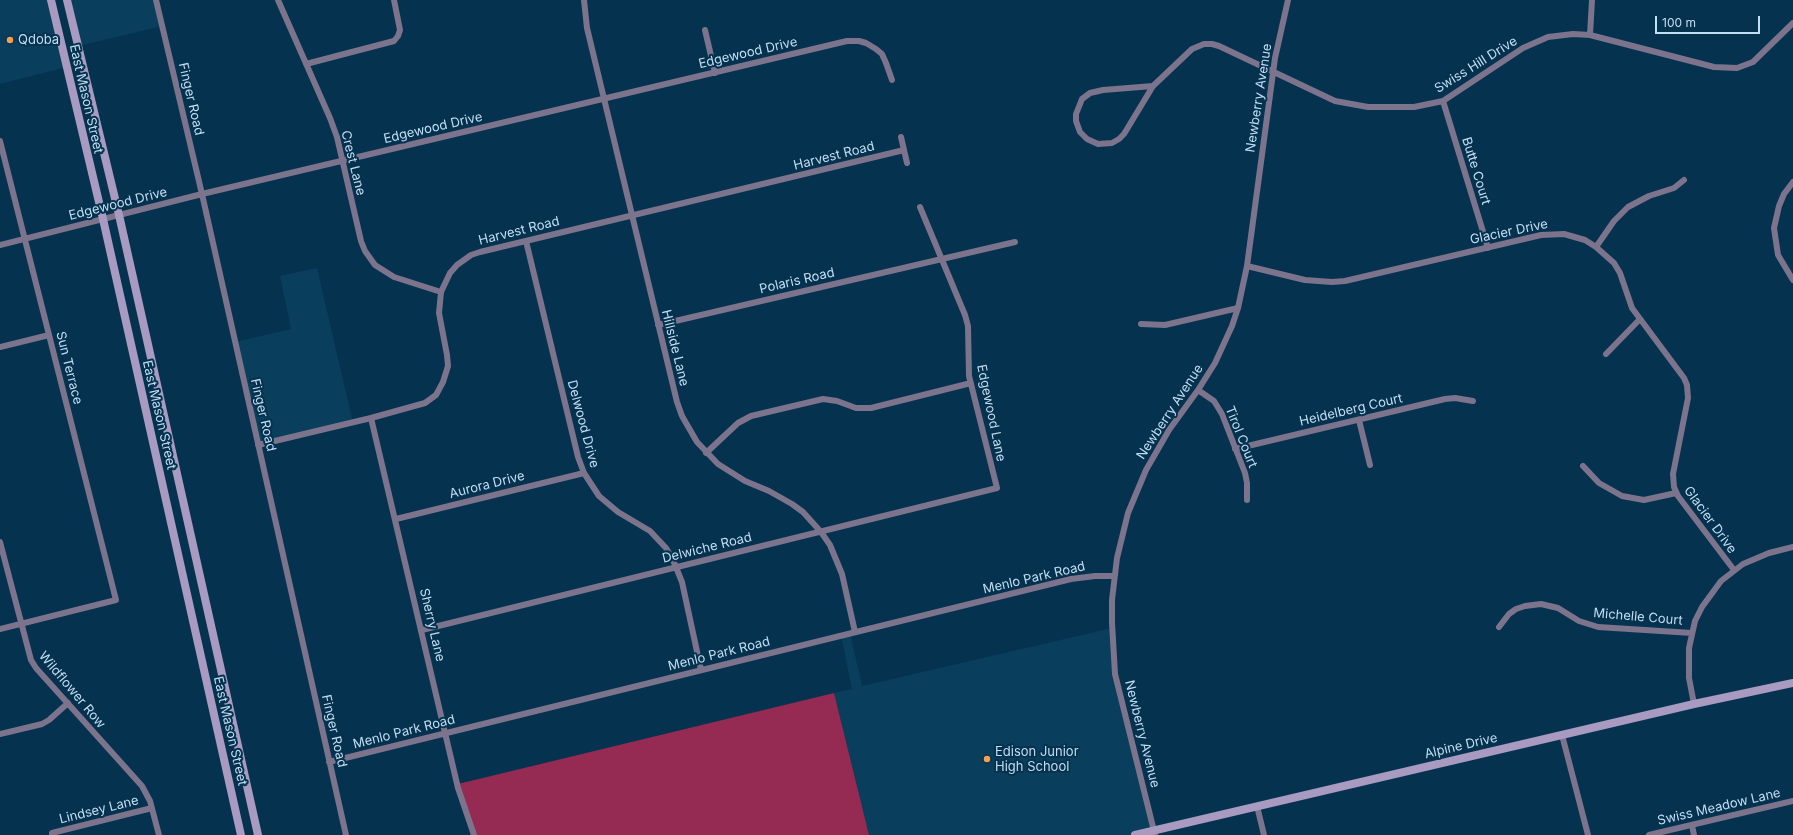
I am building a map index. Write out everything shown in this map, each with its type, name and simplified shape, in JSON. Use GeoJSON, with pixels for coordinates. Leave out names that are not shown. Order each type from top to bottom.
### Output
{"type":"FeatureCollection","features":[{"type":"Feature","properties":{"kind":"main road","name":"East Mason Street"},"geometry":{"type":"LineString","coordinates":[[51,0],[241,835]]}},
{"type":"Feature","properties":{"kind":"main road","name":"East Mason Street"},"geometry":{"type":"LineString","coordinates":[[67,0],[119,215],[258,835]]}},
{"type":"Feature","properties":{"kind":"main road","name":"Alpine Drive"},"geometry":{"type":"LineString","coordinates":[[1135,835],[1155,833],[1257,806],[1694,704],[1793,683]]}},
{"type":"Feature","properties":{"kind":"street","name":"Finger Road"},"geometry":{"type":"LineString","coordinates":[[156,0],[202,194],[346,835]]}},
{"type":"Feature","properties":{"kind":"street","name":"Crest Lane"},"geometry":{"type":"LineString","coordinates":[[278,0],[330,118],[342,161],[360,241],[370,259],[383,271],[394,277],[440,292]]}},
{"type":"Feature","properties":{"kind":"street"},"geometry":{"type":"LineString","coordinates":[[306,64],[394,42],[400,30],[394,0]]}},
{"type":"Feature","properties":{"kind":"street","name":"Hillside Lane"},"geometry":{"type":"LineString","coordinates":[[584,0],[586,23],[658,325],[677,402],[682,416],[697,442],[706,453],[731,473],[780,496],[792,504],[803,512],[821,532],[830,545],[842,574],[855,632]]}},
{"type":"Feature","properties":{"kind":"street","name":"Newberry Avenue"},"geometry":{"type":"LineString","coordinates":[[1155,833],[1116,674],[1112,623],[1114,576],[1128,513],[1146,470],[1169,430],[1198,390],[1223,347],[1238,308],[1247,266],[1273,72],[1288,0]]}},
{"type":"Feature","properties":{"kind":"street"},"geometry":{"type":"LineString","coordinates":[[1590,35],[1592,0]]}},
{"type":"Feature","properties":{"kind":"street","name":"Swiss Hill Drive"},"geometry":{"type":"LineString","coordinates":[[1153,86],[1103,90],[1090,93],[1082,99],[1076,114],[1076,121],[1080,132],[1087,139],[1098,144],[1112,143],[1119,139],[1124,134],[1153,86],[1188,52],[1197,46],[1204,44],[1219,46],[1324,96],[1351,105],[1368,107],[1414,107],[1443,102],[1523,48],[1536,42],[1560,35],[1590,35],[1714,67],[1737,68],[1753,62],[1793,23]]}},
{"type":"Feature","properties":{"kind":"street"},"geometry":{"type":"LineString","coordinates":[[705,30],[715,73]]}},
{"type":"Feature","properties":{"kind":"street","name":"Edgewood Drive"},"geometry":{"type":"LineString","coordinates":[[0,245],[202,194],[848,41],[859,41],[871,46],[882,54],[892,80]]}},
{"type":"Feature","properties":{"kind":"street","name":"Butte Court"},"geometry":{"type":"LineString","coordinates":[[1443,102],[1488,248]]}},
{"type":"Feature","properties":{"kind":"street"},"geometry":{"type":"LineString","coordinates":[[901,137],[908,163]]}},
{"type":"Feature","properties":{"kind":"street","name":"Sun Terrace"},"geometry":{"type":"LineString","coordinates":[[0,141],[116,600],[20,624]]}},
{"type":"Feature","properties":{"kind":"street","name":"Harvest Road"},"geometry":{"type":"LineString","coordinates":[[258,445],[371,418],[425,403],[436,395],[443,382],[448,366],[439,313],[440,292],[450,273],[464,260],[480,252],[904,150]]}},
{"type":"Feature","properties":{"kind":"street"},"geometry":{"type":"LineString","coordinates":[[1596,246],[1614,221],[1628,207],[1649,196],[1674,188],[1684,180]]}},
{"type":"Feature","properties":{"kind":"street"},"geometry":{"type":"LineString","coordinates":[[1793,182],[1784,194],[1779,206],[1774,228],[1778,255],[1793,280]]}},
{"type":"Feature","properties":{"kind":"street","name":"Edgewood Lane"},"geometry":{"type":"LineString","coordinates":[[920,207],[968,326],[968,363],[971,383],[997,488]]}},
{"type":"Feature","properties":{"kind":"street","name":"Glacier Drive"},"geometry":{"type":"LineString","coordinates":[[1247,266],[1305,280],[1332,282],[1345,281],[1554,234],[1575,237],[1596,246],[1614,263],[1620,273],[1632,308],[1684,378],[1687,385],[1688,398],[1673,474],[1676,493],[1734,570]]}},
{"type":"Feature","properties":{"kind":"street","name":"Delwood Drive"},"geometry":{"type":"LineString","coordinates":[[526,241],[578,457],[584,473],[592,486],[609,505],[639,523],[658,539],[677,567],[682,582],[701,670]]}},
{"type":"Feature","properties":{"kind":"street","name":"Polaris Road"},"geometry":{"type":"LineString","coordinates":[[658,325],[1015,242]]}},
{"type":"Feature","properties":{"kind":"street"},"geometry":{"type":"LineString","coordinates":[[1141,324],[1165,325],[1238,308]]}},
{"type":"Feature","properties":{"kind":"street"},"geometry":{"type":"LineString","coordinates":[[1606,354],[1640,319]]}},
{"type":"Feature","properties":{"kind":"street"},"geometry":{"type":"LineString","coordinates":[[0,347],[49,335]]}},
{"type":"Feature","properties":{"kind":"street"},"geometry":{"type":"LineString","coordinates":[[706,453],[738,423],[751,416],[823,399],[837,401],[856,408],[871,408],[971,383]]}},
{"type":"Feature","properties":{"kind":"street","name":"Tirol Court"},"geometry":{"type":"LineString","coordinates":[[1198,390],[1218,406],[1246,478],[1246,500]]}},
{"type":"Feature","properties":{"kind":"street","name":"Heidelberg Court"},"geometry":{"type":"LineString","coordinates":[[1235,449],[1445,399],[1455,398],[1473,401]]}},
{"type":"Feature","properties":{"kind":"street","name":"Sherry Lane"},"geometry":{"type":"LineString","coordinates":[[371,418],[396,519],[458,788],[474,835]]}},
{"type":"Feature","properties":{"kind":"street"},"geometry":{"type":"LineString","coordinates":[[1359,420],[1370,465]]}},
{"type":"Feature","properties":{"kind":"street"},"geometry":{"type":"LineString","coordinates":[[1583,466],[1599,483],[1622,496],[1644,500],[1676,493]]}},
{"type":"Feature","properties":{"kind":"street","name":"Aurora Drive"},"geometry":{"type":"LineString","coordinates":[[396,519],[584,473]]}},
{"type":"Feature","properties":{"kind":"street","name":"Delwiche Road"},"geometry":{"type":"LineString","coordinates":[[422,630],[997,488]]}},
{"type":"Feature","properties":{"kind":"street","name":"Wildflower Row"},"geometry":{"type":"LineString","coordinates":[[0,542],[20,624],[31,660],[142,786],[147,794],[152,808],[159,835]]}},
{"type":"Feature","properties":{"kind":"street"},"geometry":{"type":"LineString","coordinates":[[1694,704],[1688,664],[1692,633],[1702,607],[1711,593],[1734,570],[1756,557],[1793,547]]}},
{"type":"Feature","properties":{"kind":"street","name":"Menlo Park Road"},"geometry":{"type":"LineString","coordinates":[[329,762],[1075,578],[1114,576]]}},
{"type":"Feature","properties":{"kind":"street","name":"Michelle Court"},"geometry":{"type":"LineString","coordinates":[[1498,627],[1509,614],[1516,609],[1541,604],[1554,607],[1579,621],[1598,627],[1692,633]]}},
{"type":"Feature","properties":{"kind":"street"},"geometry":{"type":"LineString","coordinates":[[0,629],[20,624]]}},
{"type":"Feature","properties":{"kind":"street"},"geometry":{"type":"LineString","coordinates":[[0,734],[42,724],[49,720],[68,703]]}},
{"type":"Feature","properties":{"kind":"street"},"geometry":{"type":"LineString","coordinates":[[1562,735],[1588,835]]}},
{"type":"Feature","properties":{"kind":"street","name":"Swiss Meadow Lane"},"geometry":{"type":"LineString","coordinates":[[1649,835],[1793,801]]}},
{"type":"Feature","properties":{"kind":"street"},"geometry":{"type":"LineString","coordinates":[[1257,806],[1264,835]]}},
{"type":"Feature","properties":{"kind":"street","name":"Lindsey Lane"},"geometry":{"type":"LineString","coordinates":[[52,834],[152,808]]}},
{"type":"Feature","properties":{"kind":"street"},"geometry":{"type":"LineString","coordinates":[[1692,825],[1694,835]]}},
{"type":"Feature","properties":{"kind":"shaded area"},"geometry":{"type":"Polygon","coordinates":[[[0,0],[51,0],[67,67],[0,84],[0,0]]]}},
{"type":"Feature","properties":{"kind":"shaded area"},"geometry":{"type":"Polygon","coordinates":[[[67,0],[156,0],[162,26],[79,46],[67,0]]]}},
{"type":"Feature","properties":{"kind":"shaded area"},"geometry":{"type":"Polygon","coordinates":[[[317,268],[353,423],[258,445],[235,342],[291,329],[280,276],[317,268]]]}},
{"type":"Feature","properties":{"kind":"shaded area"},"geometry":{"type":"Polygon","coordinates":[[[1112,628],[1115,674],[1154,830],[1135,835],[869,835],[834,693],[852,689],[841,635],[850,633],[862,686],[1112,628]]]}},
{"type":"Feature","properties":{"kind":"shaded area"},"geometry":{"type":"Polygon","coordinates":[[[834,693],[869,835],[474,835],[458,784],[834,693]]]}},
{"type":"Feature","properties":{"kind":"place","name":"Qdoba"},"geometry":{"type":"Point","coordinates":[10,40]}},
{"type":"Feature","properties":{"kind":"place","name":"Edison Junior High School"},"geometry":{"type":"Point","coordinates":[987,759]}}]}
